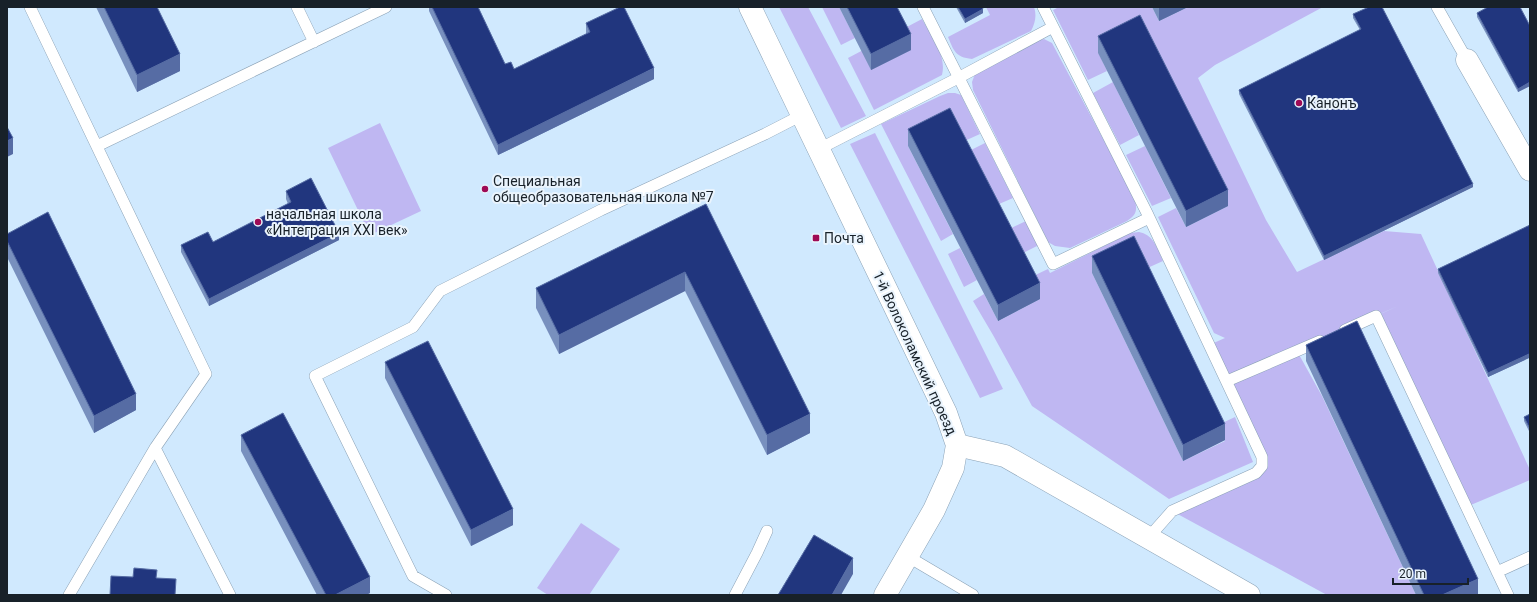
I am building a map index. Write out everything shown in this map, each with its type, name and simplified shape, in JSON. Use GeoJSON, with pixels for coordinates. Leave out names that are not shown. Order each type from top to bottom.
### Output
{"type":"FeatureCollection","features":[{"type":"Feature","properties":{"kind":"street","name":"1-й Волоколамский проезд"},"geometry":{"type":"LineString","coordinates":[[750,7],[946,413],[957,445],[1005,456],[1249,595]]}},
{"type":"Feature","properties":{"kind":"street"},"geometry":{"type":"LineString","coordinates":[[1466,60],[1530,170]]}},
{"type":"Feature","properties":{"kind":"street"},"geometry":{"type":"LineString","coordinates":[[885,595],[937,503],[953,468],[957,445]]}},
{"type":"Feature","properties":{"kind":"lane"},"geometry":{"type":"LineString","coordinates":[[30,7],[206,374],[155,448],[69,595]]}},
{"type":"Feature","properties":{"kind":"lane"},"geometry":{"type":"LineString","coordinates":[[297,7],[314,42]]}},
{"type":"Feature","properties":{"kind":"lane"},"geometry":{"type":"LineString","coordinates":[[96,146],[386,7]]}},
{"type":"Feature","properties":{"kind":"lane"},"geometry":{"type":"LineString","coordinates":[[923,7],[1053,264],[1149,218]]}},
{"type":"Feature","properties":{"kind":"lane"},"geometry":{"type":"LineString","coordinates":[[1043,7],[1149,218],[1262,457],[1262,466],[1256,473],[1172,511],[1149,537]]}},
{"type":"Feature","properties":{"kind":"lane"},"geometry":{"type":"LineString","coordinates":[[1437,7],[1466,60]]}},
{"type":"Feature","properties":{"kind":"lane"},"geometry":{"type":"LineString","coordinates":[[819,149],[958,78],[1053,27]]}},
{"type":"Feature","properties":{"kind":"lane"},"geometry":{"type":"LineString","coordinates":[[446,595],[413,576],[315,376],[413,327],[440,291],[602,210],[765,134],[802,115]]}},
{"type":"Feature","properties":{"kind":"lane"},"geometry":{"type":"LineString","coordinates":[[1227,381],[1376,316],[1508,595]]}},
{"type":"Feature","properties":{"kind":"lane"},"geometry":{"type":"LineString","coordinates":[[155,448],[230,595]]}},
{"type":"Feature","properties":{"kind":"lane"},"geometry":{"type":"LineString","coordinates":[[735,595],[767,531]]}},
{"type":"Feature","properties":{"kind":"lane"},"geometry":{"type":"LineString","coordinates":[[907,556],[974,595]]}},
{"type":"Feature","properties":{"kind":"lane"},"geometry":{"type":"LineString","coordinates":[[1497,572],[1530,557]]}},
{"type":"Feature","properties":{"kind":"shaded area"},"geometry":{"type":"Polygon","coordinates":[[[779,7],[808,7],[866,116],[841,128],[779,7]]]}},
{"type":"Feature","properties":{"kind":"shaded area"},"geometry":{"type":"Polygon","coordinates":[[[822,7],[839,7],[855,38],[841,45],[822,7]]]}},
{"type":"Feature","properties":{"kind":"shaded area"},"geometry":{"type":"Polygon","coordinates":[[[986,7],[1034,7],[1034,25],[1031,31],[972,59],[962,57],[954,50],[948,37],[990,15],[986,7]]]}},
{"type":"Feature","properties":{"kind":"shaded area"},"geometry":{"type":"Polygon","coordinates":[[[1059,7],[1152,7],[1159,21],[1188,7],[1323,7],[1215,65],[1198,78],[1266,220],[1297,272],[1384,231],[1421,234],[1530,470],[1530,480],[1466,507],[1376,316],[1398,306],[1291,353],[1297,351],[1322,396],[1416,595],[1327,595],[1172,511],[1262,466],[1209,345],[1225,338],[1214,333],[1158,217],[1176,208],[1186,227],[1228,206],[1098,52],[1107,71],[1088,80],[1053,10],[1059,7]]]}},
{"type":"Feature","properties":{"kind":"shaded area"},"geometry":{"type":"Polygon","coordinates":[[[922,19],[934,39],[940,53],[943,68],[942,75],[874,110],[848,58],[922,19]]]}},
{"type":"Feature","properties":{"kind":"shaded area"},"geometry":{"type":"Polygon","coordinates":[[[1044,39],[1052,43],[1136,203],[1136,212],[1127,221],[1070,248],[1055,246],[1048,242],[973,90],[972,82],[975,74],[1037,41],[1044,39]]]}},
{"type":"Feature","properties":{"kind":"shaded area"},"geometry":{"type":"Polygon","coordinates":[[[1113,82],[1139,135],[1120,145],[1093,93],[1113,82]]]}},
{"type":"Feature","properties":{"kind":"shaded area"},"geometry":{"type":"Polygon","coordinates":[[[948,93],[961,95],[980,134],[960,143],[908,146],[953,234],[941,241],[881,124],[948,93]]]}},
{"type":"Feature","properties":{"kind":"shaded area"},"geometry":{"type":"Polygon","coordinates":[[[380,123],[421,211],[370,235],[328,148],[380,123]]]}},
{"type":"Feature","properties":{"kind":"shaded area"},"geometry":{"type":"Polygon","coordinates":[[[875,133],[1003,389],[980,398],[850,144],[875,133]]]}},
{"type":"Feature","properties":{"kind":"shaded area"},"geometry":{"type":"Polygon","coordinates":[[[985,143],[1013,198],[992,207],[965,153],[985,143]]]}},
{"type":"Feature","properties":{"kind":"shaded area"},"geometry":{"type":"Polygon","coordinates":[[[1145,146],[1171,198],[1152,206],[1126,155],[1145,146]]]}},
{"type":"Feature","properties":{"kind":"shaded area"},"geometry":{"type":"Polygon","coordinates":[[[1026,221],[1039,245],[1017,256],[1005,231],[1026,221]]]}},
{"type":"Feature","properties":{"kind":"shaded area"},"geometry":{"type":"Polygon","coordinates":[[[1139,232],[1152,239],[1163,261],[1143,270],[1092,273],[1183,461],[1225,441],[1218,425],[1235,417],[1253,462],[1169,499],[1032,406],[973,301],[984,294],[998,321],[1040,299],[1029,278],[1048,269],[1050,273],[1130,233],[1139,232]]]}},
{"type":"Feature","properties":{"kind":"shaded area"},"geometry":{"type":"Polygon","coordinates":[[[960,248],[977,280],[964,287],[948,254],[960,248]]]}},
{"type":"Feature","properties":{"kind":"shaded area"},"geometry":{"type":"Polygon","coordinates":[[[581,523],[620,549],[589,595],[548,595],[537,588],[581,523]]]}},
{"type":"Feature","properties":{"kind":"building"},"geometry":{"type":"Polygon","coordinates":[[[104,7],[157,7],[180,54],[137,75],[104,7]]]}},
{"type":"Feature","properties":{"kind":"building"},"geometry":{"type":"Polygon","coordinates":[[[432,7],[478,7],[505,64],[511,62],[514,69],[590,32],[586,23],[620,7],[624,7],[654,68],[498,145],[432,7]]]}},
{"type":"Feature","properties":{"kind":"building"},"geometry":{"type":"Polygon","coordinates":[[[847,7],[897,7],[911,34],[871,54],[847,7]]]}},
{"type":"Feature","properties":{"kind":"building"},"geometry":{"type":"Polygon","coordinates":[[[958,7],[982,7],[983,9],[965,19],[958,7]]]}},
{"type":"Feature","properties":{"kind":"building"},"geometry":{"type":"Polygon","coordinates":[[[1369,7],[1382,7],[1473,184],[1324,256],[1239,90],[1361,29],[1353,14],[1369,7]]]}},
{"type":"Feature","properties":{"kind":"building"},"geometry":{"type":"Polygon","coordinates":[[[1488,7],[1520,7],[1530,26],[1530,82],[1518,89],[1477,13],[1488,7]]]}},
{"type":"Feature","properties":{"kind":"building"},"geometry":{"type":"Polygon","coordinates":[[[1140,15],[1228,190],[1186,211],[1098,36],[1140,15]]]}},
{"type":"Feature","properties":{"kind":"building"},"geometry":{"type":"Polygon","coordinates":[[[950,108],[1040,283],[998,305],[908,129],[950,108]]]}},
{"type":"Feature","properties":{"kind":"building"},"geometry":{"type":"Polygon","coordinates":[[[7,127],[13,138],[7,141],[7,127]]]}},
{"type":"Feature","properties":{"kind":"building"},"geometry":{"type":"Polygon","coordinates":[[[311,178],[339,233],[209,299],[181,245],[208,232],[213,242],[291,202],[286,191],[311,178]]]}},
{"type":"Feature","properties":{"kind":"building"},"geometry":{"type":"Polygon","coordinates":[[[706,204],[810,414],[767,435],[685,272],[559,335],[536,288],[706,204]]]}},
{"type":"Feature","properties":{"kind":"building"},"geometry":{"type":"Polygon","coordinates":[[[48,212],[136,394],[94,416],[7,241],[7,234],[48,212]]]}},
{"type":"Feature","properties":{"kind":"building"},"geometry":{"type":"Polygon","coordinates":[[[1530,225],[1530,355],[1529,354],[1488,373],[1438,269],[1530,225]]]}},
{"type":"Feature","properties":{"kind":"building"},"geometry":{"type":"Polygon","coordinates":[[[1134,236],[1225,424],[1183,445],[1092,256],[1134,236]]]}},
{"type":"Feature","properties":{"kind":"building"},"geometry":{"type":"Polygon","coordinates":[[[1357,321],[1478,579],[1442,595],[1424,595],[1306,345],[1357,321]]]}},
{"type":"Feature","properties":{"kind":"building"},"geometry":{"type":"Polygon","coordinates":[[[428,341],[513,509],[471,530],[385,362],[428,341]]]}},
{"type":"Feature","properties":{"kind":"building"},"geometry":{"type":"Polygon","coordinates":[[[283,413],[370,577],[335,595],[326,595],[241,435],[283,413]]]}},
{"type":"Feature","properties":{"kind":"building"},"geometry":{"type":"Polygon","coordinates":[[[1530,414],[1530,429],[1524,417],[1530,414]]]}},
{"type":"Feature","properties":{"kind":"building"},"geometry":{"type":"Polygon","coordinates":[[[814,535],[853,558],[832,595],[778,595],[814,535]]]}},
{"type":"Feature","properties":{"kind":"building"},"geometry":{"type":"Polygon","coordinates":[[[134,568],[157,570],[156,578],[176,579],[175,595],[110,595],[111,576],[133,577],[134,568]]]}},
{"type":"Feature","properties":{"kind":"place","name":"Канонъ"},"geometry":{"type":"Point","coordinates":[1299,103]}},
{"type":"Feature","properties":{"kind":"place","name":"Специальная общеобразовательная школа №7"},"geometry":{"type":"Point","coordinates":[485,189]}},
{"type":"Feature","properties":{"kind":"place","name":"начальная школа «Интеграция XXI век»"},"geometry":{"type":"Point","coordinates":[258,222]}},
{"type":"Feature","properties":{"kind":"place","name":"Почта"},"geometry":{"type":"Point","coordinates":[816,238]}}]}
